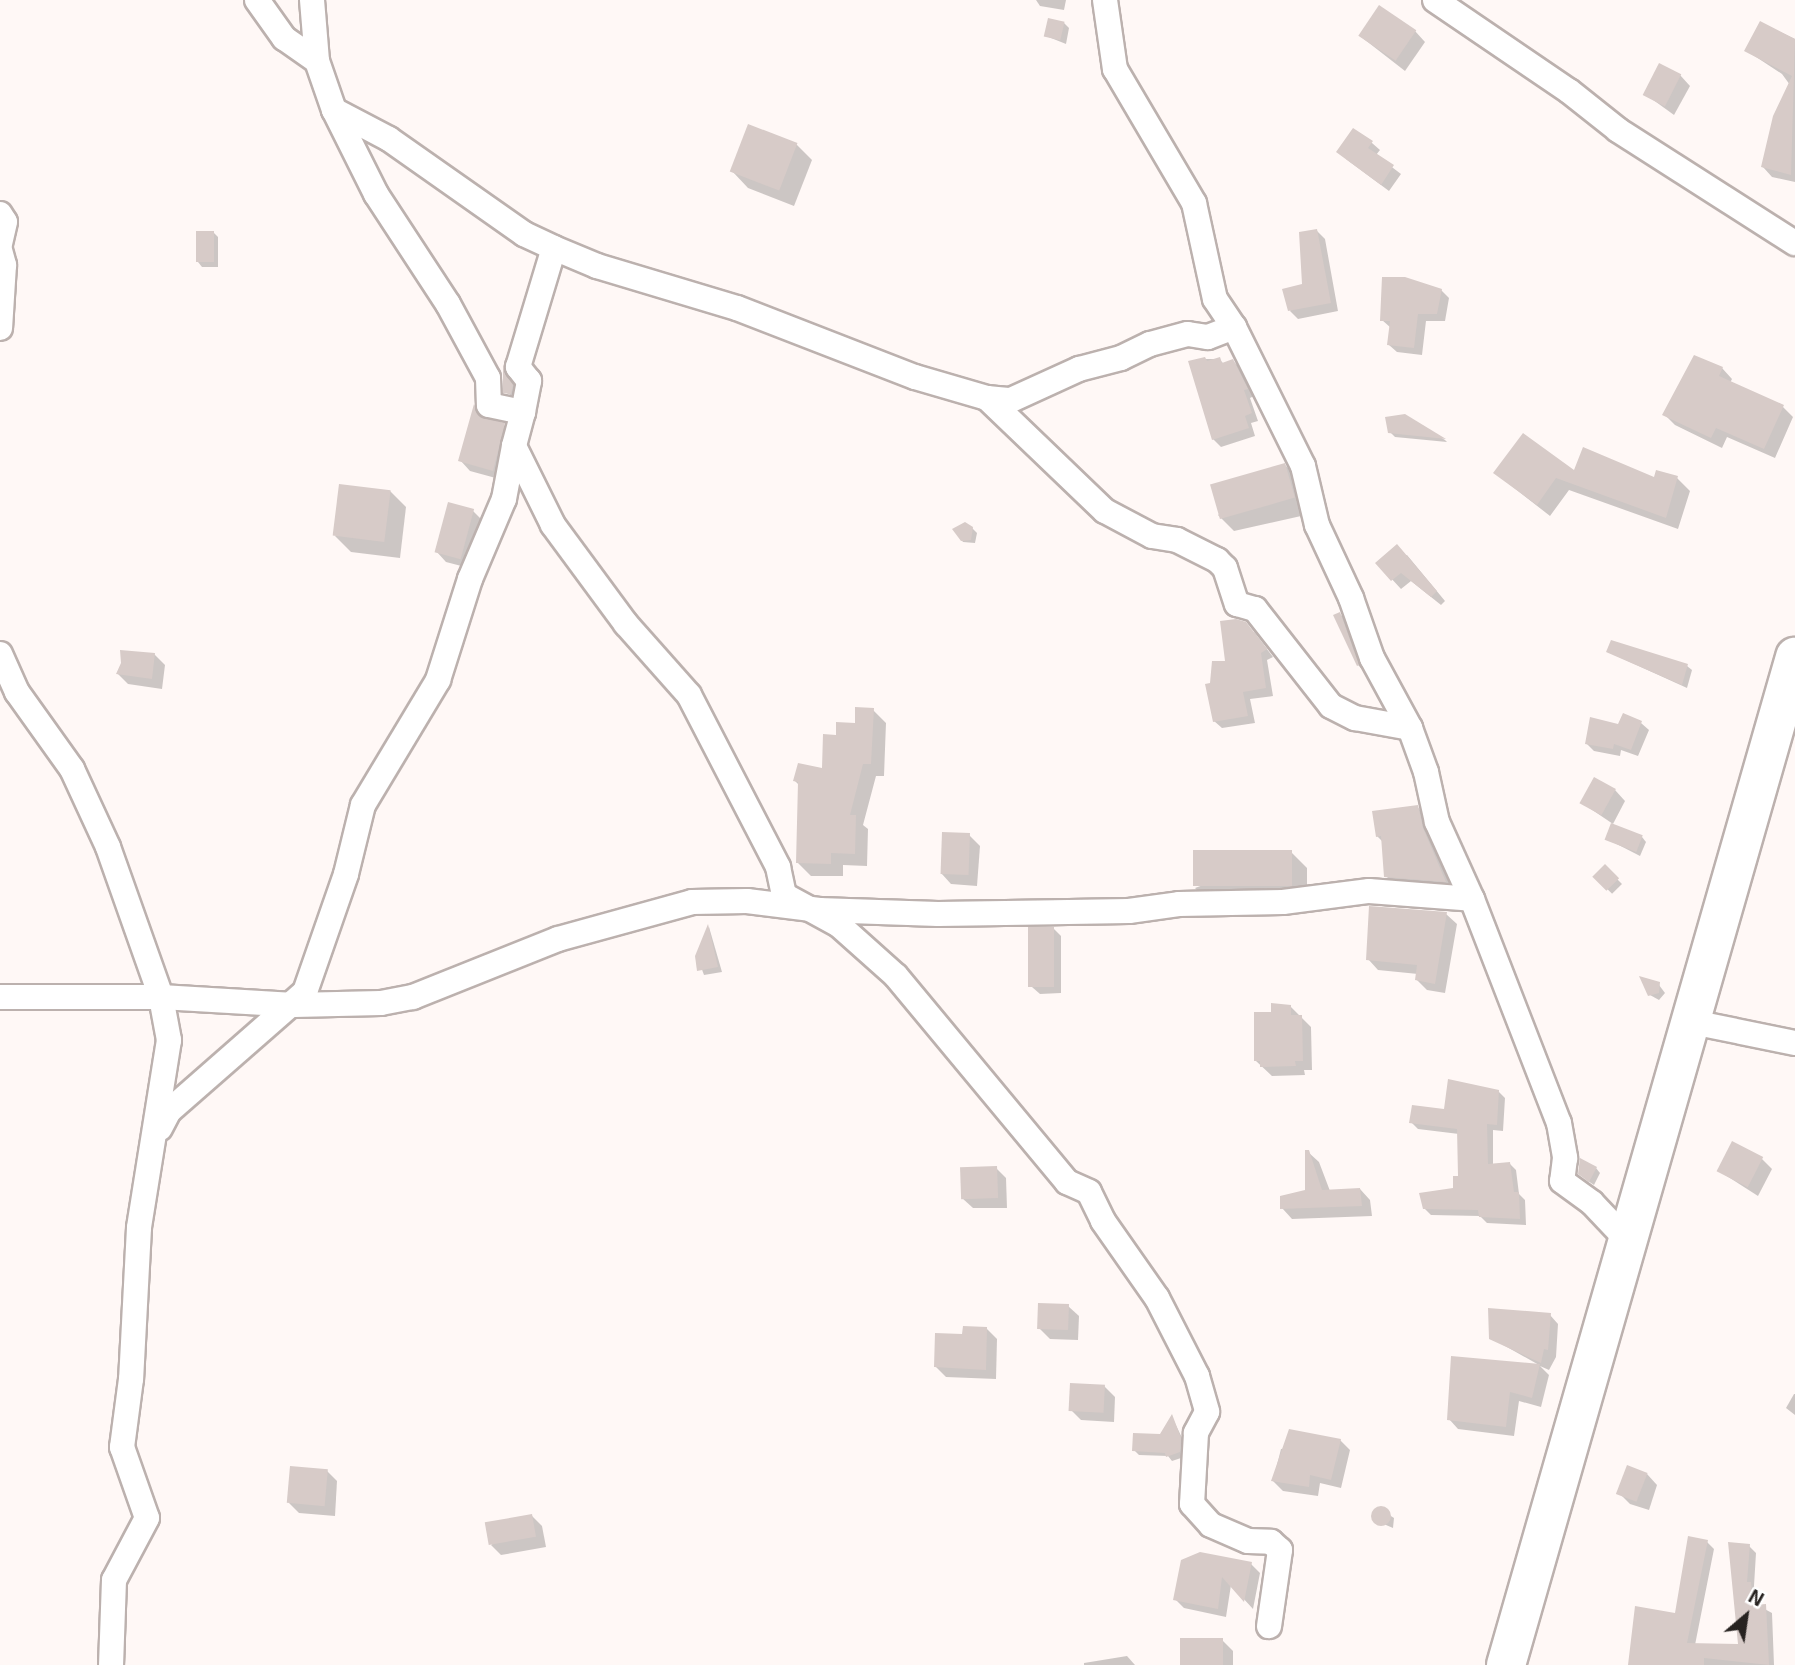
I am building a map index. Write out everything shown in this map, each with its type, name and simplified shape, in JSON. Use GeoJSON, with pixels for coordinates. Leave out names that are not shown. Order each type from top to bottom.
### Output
{"type":"FeatureCollection","features":[{"type":"Feature","properties":{"kind":"main road"},"geometry":{"type":"LineString","coordinates":[[1506,1665],[1795,657]]}},
{"type":"Feature","properties":{"kind":"street"},"geometry":{"type":"LineString","coordinates":[[257,0],[284,38],[317,61]]}},
{"type":"Feature","properties":{"kind":"street"},"geometry":{"type":"LineString","coordinates":[[312,0],[317,61],[334,110],[376,194],[448,304],[488,378],[489,405],[523,412]]}},
{"type":"Feature","properties":{"kind":"street"},"geometry":{"type":"LineString","coordinates":[[1105,0],[1115,69],[1194,203],[1215,299],[1234,327],[1303,466],[1317,525],[1352,598],[1373,658],[1410,728],[1426,772],[1437,822],[1472,898],[1559,1123],[1565,1158],[1562,1181],[1592,1203],[1629,1242]]}},
{"type":"Feature","properties":{"kind":"street"},"geometry":{"type":"LineString","coordinates":[[1435,0],[1569,91],[1618,130],[1795,243]]}},
{"type":"Feature","properties":{"kind":"street"},"geometry":{"type":"LineString","coordinates":[[334,110],[389,139],[524,234],[554,248],[597,266],[737,308],[915,377],[987,398],[1012,400],[1079,369],[1121,358],[1150,344],[1188,334],[1208,337],[1234,327]]}},
{"type":"Feature","properties":{"kind":"street"},"geometry":{"type":"LineString","coordinates":[[0,214],[5,222],[0,243]]}},
{"type":"Feature","properties":{"kind":"street"},"geometry":{"type":"LineString","coordinates":[[155,1137],[169,1111],[273,1017],[294,1005],[315,974],[363,805],[438,680],[470,579],[504,499],[529,381],[518,367],[554,248]]}},
{"type":"Feature","properties":{"kind":"street"},"geometry":{"type":"LineString","coordinates":[[0,250],[0,328]]}},
{"type":"Feature","properties":{"kind":"street"},"geometry":{"type":"LineString","coordinates":[[987,398],[1105,511],[1153,536],[1177,540],[1217,560],[1225,568],[1237,604],[1255,609],[1331,706],[1355,718],[1410,728]]}},
{"type":"Feature","properties":{"kind":"street"},"geometry":{"type":"LineString","coordinates":[[514,446],[563,542],[689,695],[778,867],[785,894],[819,910],[896,976],[1067,1182],[1089,1192],[1103,1221],[1157,1298],[1197,1376],[1207,1412],[1196,1433],[1192,1504],[1219,1529],[1248,1541],[1271,1542],[1280,1550],[1269,1626]]}},
{"type":"Feature","properties":{"kind":"street"},"geometry":{"type":"LineString","coordinates":[[0,654],[17,692],[72,769],[91,808],[161,997],[169,1040],[139,1228],[131,1379],[122,1447],[147,1518],[114,1580],[111,1665]]}},
{"type":"Feature","properties":{"kind":"street"},"geometry":{"type":"LineString","coordinates":[[0,997],[161,997],[294,1005],[413,997],[558,939],[692,902],[747,901],[819,910],[1129,911],[1179,904],[1283,902],[1369,891],[1472,898]]}},
{"type":"Feature","properties":{"kind":"street"},"geometry":{"type":"LineString","coordinates":[[1692,1022],[1795,1043]]}},
{"type":"Feature","properties":{"kind":"building"},"geometry":{"type":"Polygon","coordinates":[[[1379,5],[1416,30],[1396,61],[1358,36],[1379,5]]]}},
{"type":"Feature","properties":{"kind":"building"},"geometry":{"type":"Polygon","coordinates":[[[1048,18],[1065,22],[1060,40],[1044,37],[1048,18]]]}},
{"type":"Feature","properties":{"kind":"building"},"geometry":{"type":"Polygon","coordinates":[[[1760,21],[1795,39],[1791,175],[1761,167],[1773,116],[1792,76],[1744,51],[1760,21]]]}},
{"type":"Feature","properties":{"kind":"building"},"geometry":{"type":"Polygon","coordinates":[[[1659,63],[1681,74],[1665,106],[1643,95],[1659,63]]]}},
{"type":"Feature","properties":{"kind":"building"},"geometry":{"type":"Polygon","coordinates":[[[748,124],[797,143],[779,191],[730,172],[748,124]]]}},
{"type":"Feature","properties":{"kind":"building"},"geometry":{"type":"Polygon","coordinates":[[[1353,128],[1373,141],[1368,148],[1394,165],[1381,185],[1336,152],[1353,128]]]}},
{"type":"Feature","properties":{"kind":"building"},"geometry":{"type":"Polygon","coordinates":[[[1317,229],[1331,303],[1288,311],[1282,289],[1302,284],[1299,232],[1317,229]]]}},
{"type":"Feature","properties":{"kind":"building"},"geometry":{"type":"Polygon","coordinates":[[[196,231],[214,231],[214,262],[196,262],[196,231]]]}},
{"type":"Feature","properties":{"kind":"building"},"geometry":{"type":"Polygon","coordinates":[[[1382,277],[1405,277],[1442,289],[1437,314],[1418,314],[1414,348],[1387,345],[1390,321],[1380,321],[1382,277]]]}},
{"type":"Feature","properties":{"kind":"building"},"geometry":{"type":"Polygon","coordinates":[[[1694,355],[1723,367],[1719,376],[1784,405],[1764,449],[1716,428],[1711,438],[1662,415],[1694,355]]]}},
{"type":"Feature","properties":{"kind":"building"},"geometry":{"type":"Polygon","coordinates":[[[1205,357],[1207,361],[1220,357],[1222,363],[1233,359],[1248,389],[1244,390],[1252,413],[1245,416],[1249,428],[1212,440],[1188,361],[1205,357]]]}},
{"type":"Feature","properties":{"kind":"building"},"geometry":{"type":"Polygon","coordinates":[[[503,364],[513,385],[511,394],[503,393],[503,364]]]}},
{"type":"Feature","properties":{"kind":"building"},"geometry":{"type":"Polygon","coordinates":[[[474,404],[481,417],[505,423],[493,471],[458,461],[474,404]]]}},
{"type":"Feature","properties":{"kind":"building"},"geometry":{"type":"Polygon","coordinates":[[[1405,414],[1446,439],[1388,433],[1385,417],[1405,414]]]}},
{"type":"Feature","properties":{"kind":"building"},"geometry":{"type":"Polygon","coordinates":[[[1523,433],[1574,470],[1583,447],[1654,477],[1656,470],[1678,476],[1666,518],[1556,478],[1537,505],[1493,473],[1523,433]]]}},
{"type":"Feature","properties":{"kind":"building"},"geometry":{"type":"Polygon","coordinates":[[[1285,463],[1295,498],[1220,519],[1210,484],[1285,463]]]}},
{"type":"Feature","properties":{"kind":"building"},"geometry":{"type":"Polygon","coordinates":[[[339,484],[391,490],[384,542],[333,536],[339,484]]]}},
{"type":"Feature","properties":{"kind":"building"},"geometry":{"type":"Polygon","coordinates":[[[448,502],[474,509],[461,559],[435,552],[448,502]]]}},
{"type":"Feature","properties":{"kind":"building"},"geometry":{"type":"Polygon","coordinates":[[[965,522],[973,527],[971,540],[961,541],[952,529],[965,522]]]}},
{"type":"Feature","properties":{"kind":"building"},"geometry":{"type":"Polygon","coordinates":[[[1397,544],[1437,591],[1431,597],[1401,573],[1391,581],[1375,563],[1397,544]]]}},
{"type":"Feature","properties":{"kind":"building"},"geometry":{"type":"Polygon","coordinates":[[[1340,612],[1359,665],[1357,666],[1333,615],[1340,612]]]}},
{"type":"Feature","properties":{"kind":"building"},"geometry":{"type":"Polygon","coordinates":[[[1236,619],[1246,622],[1267,649],[1261,653],[1266,688],[1243,692],[1248,716],[1213,722],[1205,684],[1210,683],[1212,661],[1225,661],[1220,621],[1236,619]]]}},
{"type":"Feature","properties":{"kind":"building"},"geometry":{"type":"Polygon","coordinates":[[[1611,640],[1688,664],[1682,685],[1606,652],[1611,640]]]}},
{"type":"Feature","properties":{"kind":"building"},"geometry":{"type":"Polygon","coordinates":[[[120,650],[155,653],[152,679],[116,674],[121,663],[120,650]]]}},
{"type":"Feature","properties":{"kind":"building"},"geometry":{"type":"Polygon","coordinates":[[[855,707],[874,708],[871,764],[863,764],[850,815],[856,815],[855,854],[831,853],[831,864],[796,863],[798,782],[793,781],[798,763],[822,768],[823,734],[836,735],[836,722],[855,723],[855,707]]]}},
{"type":"Feature","properties":{"kind":"building"},"geometry":{"type":"Polygon","coordinates":[[[1623,713],[1642,721],[1631,750],[1614,744],[1613,749],[1585,744],[1590,717],[1618,724],[1623,713]]]}},
{"type":"Feature","properties":{"kind":"building"},"geometry":{"type":"Polygon","coordinates":[[[1594,777],[1616,789],[1601,815],[1579,803],[1594,777]]]}},
{"type":"Feature","properties":{"kind":"building"},"geometry":{"type":"Polygon","coordinates":[[[1418,805],[1423,828],[1446,882],[1384,877],[1381,836],[1376,837],[1372,811],[1418,805]]]}},
{"type":"Feature","properties":{"kind":"building"},"geometry":{"type":"Polygon","coordinates":[[[1611,823],[1643,835],[1636,852],[1605,840],[1611,823]]]}},
{"type":"Feature","properties":{"kind":"building"},"geometry":{"type":"Polygon","coordinates":[[[942,832],[970,833],[969,875],[941,874],[942,832]]]}},
{"type":"Feature","properties":{"kind":"building"},"geometry":{"type":"Polygon","coordinates":[[[1193,850],[1292,850],[1292,886],[1193,886],[1193,850]]]}},
{"type":"Feature","properties":{"kind":"building"},"geometry":{"type":"Polygon","coordinates":[[[1605,864],[1619,878],[1606,891],[1592,877],[1605,864]]]}},
{"type":"Feature","properties":{"kind":"building"},"geometry":{"type":"Polygon","coordinates":[[[1369,906],[1447,912],[1435,984],[1415,980],[1417,965],[1366,960],[1369,906]]]}},
{"type":"Feature","properties":{"kind":"building"},"geometry":{"type":"Polygon","coordinates":[[[708,924],[718,967],[697,971],[695,956],[708,924]]]}},
{"type":"Feature","properties":{"kind":"building"},"geometry":{"type":"Polygon","coordinates":[[[1028,927],[1054,927],[1054,987],[1028,987],[1028,927]]]}},
{"type":"Feature","properties":{"kind":"building"},"geometry":{"type":"Polygon","coordinates":[[[1639,976],[1660,982],[1659,993],[1648,996],[1639,976]]]}},
{"type":"Feature","properties":{"kind":"building"},"geometry":{"type":"Polygon","coordinates":[[[1271,1003],[1291,1005],[1291,1015],[1302,1015],[1303,1061],[1295,1061],[1296,1066],[1260,1067],[1260,1061],[1254,1061],[1254,1012],[1271,1012],[1271,1003]]]}},
{"type":"Feature","properties":{"kind":"building"},"geometry":{"type":"Polygon","coordinates":[[[1448,1079],[1499,1090],[1497,1125],[1487,1124],[1488,1164],[1510,1162],[1514,1192],[1519,1192],[1520,1219],[1479,1217],[1478,1210],[1423,1209],[1419,1193],[1453,1188],[1453,1176],[1458,1176],[1457,1129],[1409,1123],[1412,1105],[1444,1109],[1448,1079]]]}},
{"type":"Feature","properties":{"kind":"building"},"geometry":{"type":"Polygon","coordinates":[[[1732,1141],[1763,1157],[1748,1187],[1717,1171],[1732,1141]]]}},
{"type":"Feature","properties":{"kind":"building"},"geometry":{"type":"Polygon","coordinates":[[[1305,1150],[1309,1150],[1322,1190],[1360,1188],[1362,1206],[1280,1209],[1280,1196],[1305,1190],[1305,1150]]]}},
{"type":"Feature","properties":{"kind":"building"},"geometry":{"type":"Polygon","coordinates":[[[1580,1158],[1597,1167],[1589,1182],[1578,1174],[1580,1158]]]}},
{"type":"Feature","properties":{"kind":"building"},"geometry":{"type":"Polygon","coordinates":[[[997,1166],[998,1198],[961,1199],[960,1167],[997,1166]]]}},
{"type":"Feature","properties":{"kind":"building"},"geometry":{"type":"Polygon","coordinates":[[[1038,1303],[1069,1304],[1068,1330],[1037,1329],[1038,1303]]]}},
{"type":"Feature","properties":{"kind":"building"},"geometry":{"type":"Polygon","coordinates":[[[1488,1308],[1551,1313],[1548,1350],[1544,1349],[1541,1363],[1489,1339],[1488,1308]]]}},
{"type":"Feature","properties":{"kind":"building"},"geometry":{"type":"Polygon","coordinates":[[[963,1326],[987,1327],[986,1370],[934,1367],[935,1333],[962,1334],[963,1326]]]}},
{"type":"Feature","properties":{"kind":"building"},"geometry":{"type":"Polygon","coordinates":[[[1451,1356],[1540,1364],[1532,1398],[1510,1392],[1506,1427],[1447,1420],[1451,1356]]]}},
{"type":"Feature","properties":{"kind":"building"},"geometry":{"type":"Polygon","coordinates":[[[1070,1383],[1105,1385],[1103,1413],[1069,1411],[1070,1383]]]}},
{"type":"Feature","properties":{"kind":"building"},"geometry":{"type":"Polygon","coordinates":[[[1172,1414],[1181,1438],[1180,1452],[1166,1457],[1165,1453],[1132,1451],[1133,1433],[1160,1434],[1172,1414]]]}},
{"type":"Feature","properties":{"kind":"building"},"geometry":{"type":"Polygon","coordinates":[[[1289,1429],[1341,1439],[1331,1480],[1310,1475],[1309,1487],[1271,1481],[1289,1429]]]}},
{"type":"Feature","properties":{"kind":"building"},"geometry":{"type":"Polygon","coordinates":[[[1627,1465],[1648,1473],[1636,1502],[1616,1494],[1627,1465]]]}},
{"type":"Feature","properties":{"kind":"building"},"geometry":{"type":"Polygon","coordinates":[[[290,1466],[328,1469],[325,1506],[287,1503],[290,1466]]]}},
{"type":"Feature","properties":{"kind":"building"},"geometry":{"type":"Polygon","coordinates":[[[1381,1506],[1388,1509],[1391,1516],[1388,1523],[1381,1526],[1374,1523],[1371,1516],[1374,1509],[1381,1506]]]}},
{"type":"Feature","properties":{"kind":"building"},"geometry":{"type":"Polygon","coordinates":[[[532,1514],[536,1537],[489,1545],[485,1522],[532,1514]]]}},
{"type":"Feature","properties":{"kind":"building"},"geometry":{"type":"Polygon","coordinates":[[[1688,1536],[1708,1540],[1687,1643],[1738,1644],[1728,1542],[1750,1544],[1747,1582],[1751,1582],[1753,1605],[1766,1604],[1769,1665],[1704,1658],[1704,1665],[1628,1665],[1635,1606],[1675,1613],[1688,1536]]]}},
{"type":"Feature","properties":{"kind":"building"},"geometry":{"type":"Polygon","coordinates":[[[1200,1552],[1252,1562],[1244,1602],[1222,1577],[1218,1609],[1173,1600],[1181,1560],[1200,1552]]]}},
{"type":"Feature","properties":{"kind":"building"},"geometry":{"type":"Polygon","coordinates":[[[1180,1638],[1223,1638],[1223,1665],[1180,1665],[1180,1638]]]}}]}
